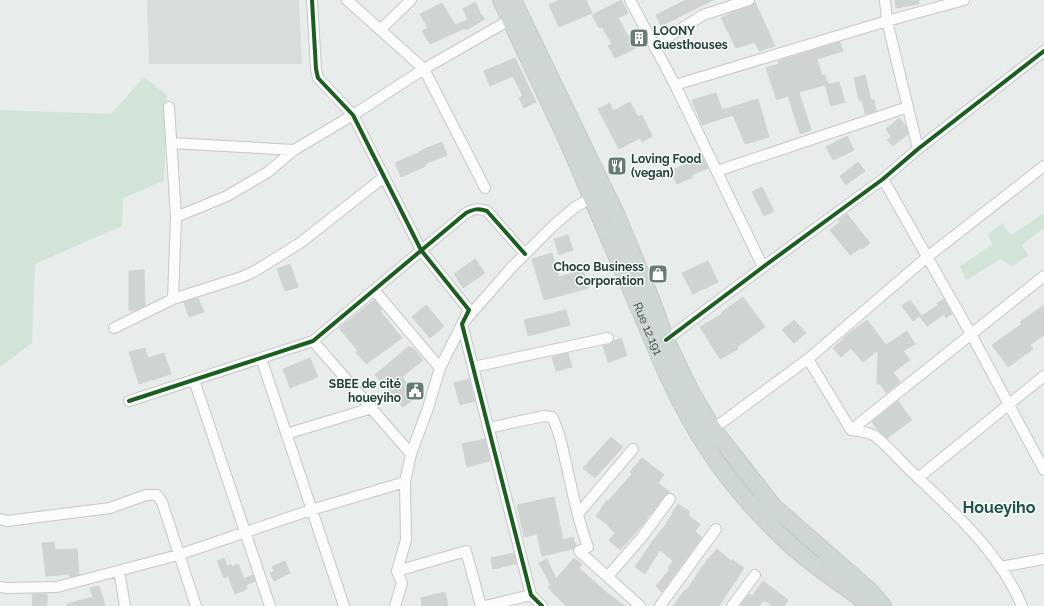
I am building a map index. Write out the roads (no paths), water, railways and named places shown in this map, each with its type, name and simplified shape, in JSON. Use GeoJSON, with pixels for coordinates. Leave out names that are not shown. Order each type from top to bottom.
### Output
{"type":"FeatureCollection","features":[{"type":"Feature","properties":{"kind":"main road","name":"Rue 12.191"},"geometry":{"type":"LineString","coordinates":[[501,0],[567,140],[680,402],[697,433],[712,457],[748,503],[795,549],[859,597],[868,606]]}},
{"type":"Feature","properties":{"kind":"main road","name":"Rue 12.191"},"geometry":{"type":"LineString","coordinates":[[513,0],[617,216],[652,301],[666,340],[690,390],[713,429],[774,507],[869,590],[883,606]]}},
{"type":"Feature","properties":{"kind":"street"},"geometry":{"type":"LineString","coordinates":[[312,0],[316,69],[318,78],[353,115],[421,250],[469,310],[440,368],[428,408],[411,454],[405,482],[406,540],[397,571],[402,583],[394,606]]}},
{"type":"Feature","properties":{"kind":"street"},"geometry":{"type":"LineString","coordinates":[[347,0],[424,69],[485,188]]}},
{"type":"Feature","properties":{"kind":"street"},"geometry":{"type":"LineString","coordinates":[[380,30],[411,0]]}},
{"type":"Feature","properties":{"kind":"street"},"geometry":{"type":"LineString","coordinates":[[494,0],[523,48]]}},
{"type":"Feature","properties":{"kind":"street"},"geometry":{"type":"LineString","coordinates":[[630,0],[675,85],[763,267]]}},
{"type":"Feature","properties":{"kind":"street"},"geometry":{"type":"LineString","coordinates":[[654,46],[704,15],[749,0]]}},
{"type":"Feature","properties":{"kind":"street"},"geometry":{"type":"LineString","coordinates":[[886,0],[887,21],[918,149]]}},
{"type":"Feature","properties":{"kind":"street"},"geometry":{"type":"LineString","coordinates":[[675,85],[887,21],[964,0]]}},
{"type":"Feature","properties":{"kind":"street"},"geometry":{"type":"LineString","coordinates":[[176,217],[228,196],[268,172],[294,150],[353,115],[424,69],[506,22]]}},
{"type":"Feature","properties":{"kind":"street"},"geometry":{"type":"LineString","coordinates":[[666,340],[883,179],[918,149],[1044,51]]}},
{"type":"Feature","properties":{"kind":"street"},"geometry":{"type":"LineString","coordinates":[[169,107],[176,217],[173,299]]}},
{"type":"Feature","properties":{"kind":"street"},"geometry":{"type":"LineString","coordinates":[[717,171],[908,107]]}},
{"type":"Feature","properties":{"kind":"street"},"geometry":{"type":"LineString","coordinates":[[171,142],[294,150]]}},
{"type":"Feature","properties":{"kind":"street"},"geometry":{"type":"LineString","coordinates":[[713,429],[808,359],[926,258],[1044,166]]}},
{"type":"Feature","properties":{"kind":"street"},"geometry":{"type":"LineString","coordinates":[[114,328],[173,299],[242,277],[271,262],[300,243],[384,177]]}},
{"type":"Feature","properties":{"kind":"street"},"geometry":{"type":"LineString","coordinates":[[883,179],[926,258],[971,334],[1044,470]]}},
{"type":"Feature","properties":{"kind":"street"},"geometry":{"type":"LineString","coordinates":[[462,324],[512,267],[553,226],[575,207],[592,198]]}},
{"type":"Feature","properties":{"kind":"street"},"geometry":{"type":"LineString","coordinates":[[128,401],[314,341],[421,250],[466,213],[474,209],[480,208],[487,211],[525,254]]}},
{"type":"Feature","properties":{"kind":"street"},"geometry":{"type":"LineString","coordinates":[[851,430],[1044,276]]}},
{"type":"Feature","properties":{"kind":"street"},"geometry":{"type":"LineString","coordinates":[[374,290],[440,368]]}},
{"type":"Feature","properties":{"kind":"street"},"geometry":{"type":"LineString","coordinates":[[462,324],[531,595],[542,606]]}},
{"type":"Feature","properties":{"kind":"street"},"geometry":{"type":"LineString","coordinates":[[473,367],[608,338]]}},
{"type":"Feature","properties":{"kind":"street"},"geometry":{"type":"LineString","coordinates":[[314,341],[411,454]]}},
{"type":"Feature","properties":{"kind":"street"},"geometry":{"type":"LineString","coordinates":[[260,358],[344,606]]}},
{"type":"Feature","properties":{"kind":"street"},"geometry":{"type":"LineString","coordinates":[[808,359],[851,430],[874,435],[953,511],[1000,567],[1018,596],[1022,606]]}},
{"type":"Feature","properties":{"kind":"street"},"geometry":{"type":"LineString","coordinates":[[918,478],[1044,376]]}},
{"type":"Feature","properties":{"kind":"street"},"geometry":{"type":"LineString","coordinates":[[194,380],[270,606]]}},
{"type":"Feature","properties":{"kind":"street"},"geometry":{"type":"LineString","coordinates":[[286,434],[372,408]]}},
{"type":"Feature","properties":{"kind":"street"},"geometry":{"type":"LineString","coordinates":[[488,428],[544,416],[552,417],[561,441],[582,531],[588,546],[579,551],[640,606]]}},
{"type":"Feature","properties":{"kind":"street"},"geometry":{"type":"LineString","coordinates":[[578,514],[633,449]]}},
{"type":"Feature","properties":{"kind":"street"},"geometry":{"type":"LineString","coordinates":[[0,587],[57,587],[119,571],[178,555],[311,510],[405,482]]}},
{"type":"Feature","properties":{"kind":"street"},"geometry":{"type":"LineString","coordinates":[[0,519],[7,521],[110,508],[146,494],[157,495],[162,502],[178,555],[196,606]]}},
{"type":"Feature","properties":{"kind":"street"},"geometry":{"type":"LineString","coordinates":[[608,576],[642,537],[670,499]]}},
{"type":"Feature","properties":{"kind":"street"},"geometry":{"type":"LineString","coordinates":[[660,606],[716,529]]}},
{"type":"Feature","properties":{"kind":"street"},"geometry":{"type":"LineString","coordinates":[[397,571],[466,551],[481,606]]}},
{"type":"Feature","properties":{"kind":"street"},"geometry":{"type":"LineString","coordinates":[[1000,567],[1044,558]]}},
{"type":"Feature","properties":{"kind":"street"},"geometry":{"type":"LineString","coordinates":[[119,571],[125,606]]}},
{"type":"Feature","properties":{"kind":"street"},"geometry":{"type":"LineString","coordinates":[[732,606],[754,574]]}},
{"type":"Feature","properties":{"kind":"street"},"geometry":{"type":"LineString","coordinates":[[484,606],[531,595]]}},
{"type":"Feature","properties":{"kind":"place","name":"LOONY Guesthouses"},"geometry":{"type":"Point","coordinates":[639,38]}},
{"type":"Feature","properties":{"kind":"place","name":"Loving Food (vegan)"},"geometry":{"type":"Point","coordinates":[617,166]}},
{"type":"Feature","properties":{"kind":"place","name":"Choco Business Corporation"},"geometry":{"type":"Point","coordinates":[658,274]}},
{"type":"Feature","properties":{"kind":"place","name":"SBEE de cité houeyiho"},"geometry":{"type":"Point","coordinates":[415,391]}},
{"type":"Feature","properties":{"kind":"district","name":"Houeyiho"},"geometry":{"type":"Point","coordinates":[999,507]}}]}
